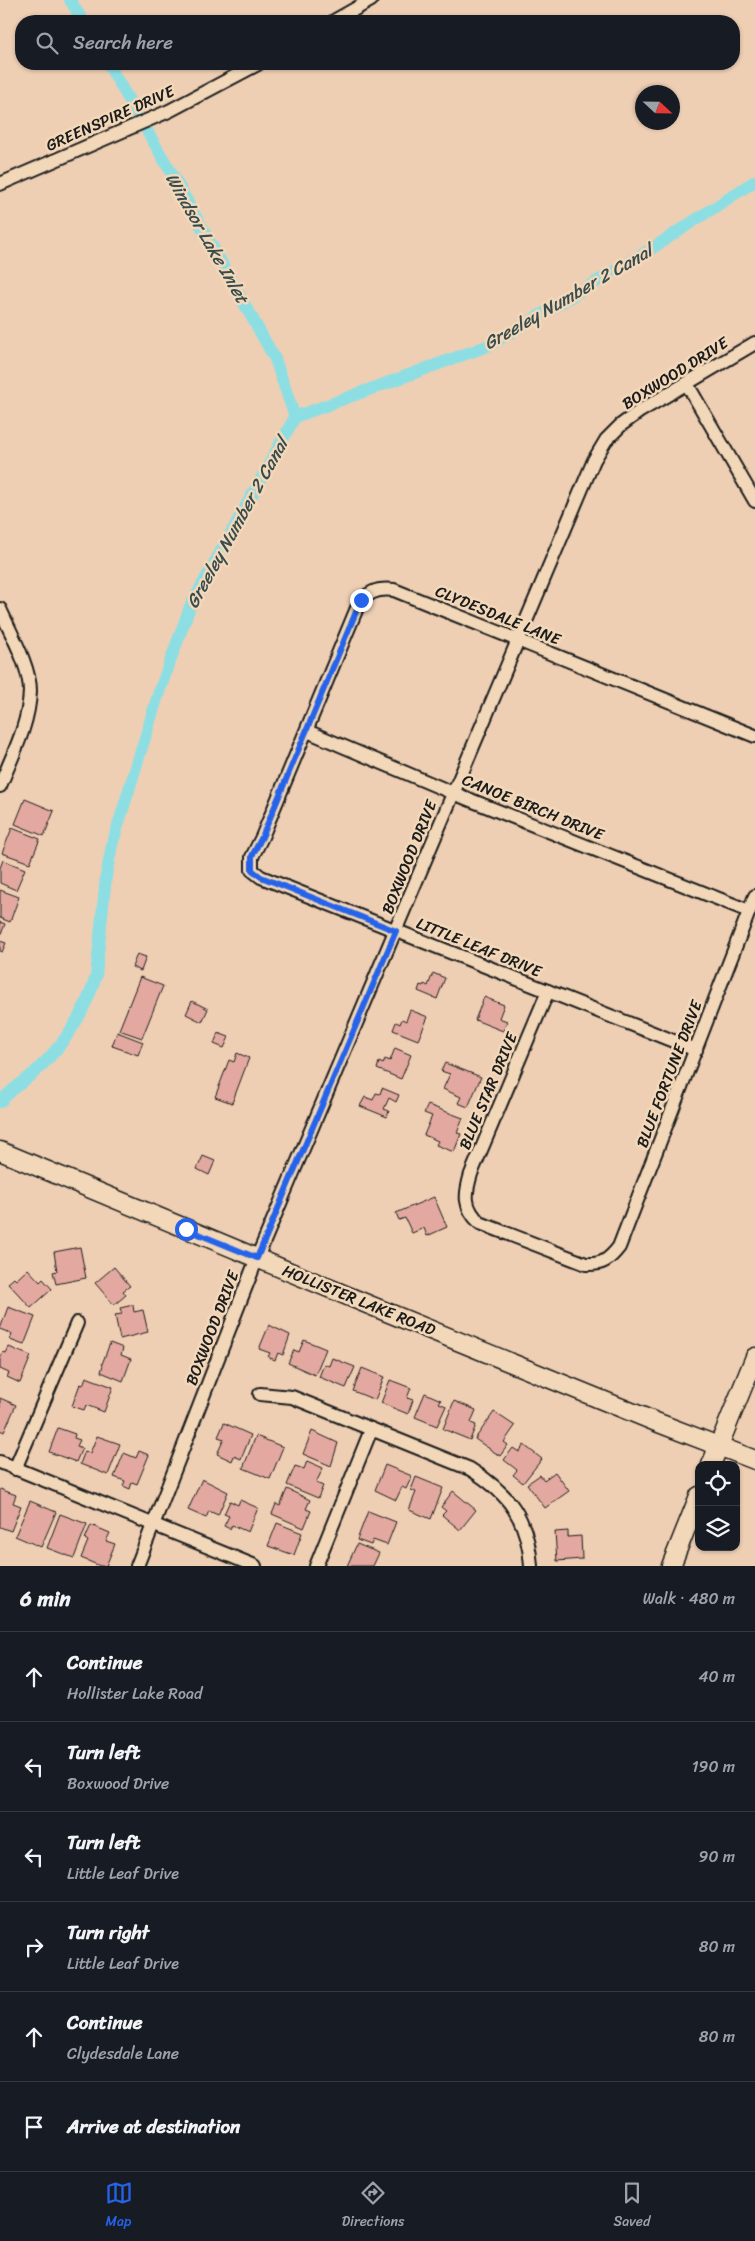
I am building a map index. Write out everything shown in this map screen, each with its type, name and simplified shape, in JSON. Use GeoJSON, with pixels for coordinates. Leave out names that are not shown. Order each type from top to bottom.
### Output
{"type":"FeatureCollection","features":[{"type":"Feature","properties":{"kind":"street"},"geometry":{"type":"LineString","coordinates":[[345,15],[371,0]]}},
{"type":"Feature","properties":{"kind":"street","name":"GREENSPIRE DRIVE"},"geometry":{"type":"LineString","coordinates":[[0,184],[169,110],[246,70]]}},
{"type":"Feature","properties":{"kind":"street","name":"BOXWOOD DRIVE"},"geometry":{"type":"LineString","coordinates":[[137,1566],[257,1258],[594,460],[606,440],[621,425],[640,411],[755,343]]}},
{"type":"Feature","properties":{"kind":"street"},"geometry":{"type":"LineString","coordinates":[[687,384],[755,501]]}},
{"type":"Feature","properties":{"kind":"street","name":"CLYDESDALE LANE"},"geometry":{"type":"LineString","coordinates":[[306,731],[361,600],[370,593],[381,589],[394,590],[634,689],[755,736]]}},
{"type":"Feature","properties":{"kind":"street"},"geometry":{"type":"LineString","coordinates":[[0,609],[27,673],[30,691],[21,737],[3,768],[0,786]]}},
{"type":"Feature","properties":{"kind":"street","name":"CANOE BIRCH DRIVE"},"geometry":{"type":"LineString","coordinates":[[306,731],[453,793],[749,911]]}},
{"type":"Feature","properties":{"kind":"street","name":"LITTLE LEAF DRIVE"},"geometry":{"type":"LineString","coordinates":[[306,731],[252,856],[252,870],[261,877],[696,1050]]}},
{"type":"Feature","properties":{"kind":"street","name":"BLUE FORTUNE DRIVE"},"geometry":{"type":"LineString","coordinates":[[607,1260],[619,1247],[755,896]]}},
{"type":"Feature","properties":{"kind":"street","name":"BLUE STAR DRIVE"},"geometry":{"type":"LineString","coordinates":[[548,991],[471,1174],[466,1189],[467,1205],[471,1215],[480,1223],[586,1264],[598,1264],[607,1260]]}},
{"type":"Feature","properties":{"kind":"street","name":"HOLLISTER LAKE ROAD"},"geometry":{"type":"LineString","coordinates":[[0,1150],[656,1422],[755,1460]]}},
{"type":"Feature","properties":{"kind":"street"},"geometry":{"type":"LineString","coordinates":[[15,1468],[77,1323]]}},
{"type":"Feature","properties":{"kind":"street"},"geometry":{"type":"LineString","coordinates":[[713,1461],[755,1357]]}},
{"type":"Feature","properties":{"kind":"street"},"geometry":{"type":"LineString","coordinates":[[260,1394],[292,1397],[470,1469],[491,1483],[508,1499],[517,1513],[530,1550],[531,1566]]}},
{"type":"Feature","properties":{"kind":"street"},"geometry":{"type":"LineString","coordinates":[[316,1566],[371,1430]]}},
{"type":"Feature","properties":{"kind":"street"},"geometry":{"type":"LineString","coordinates":[[0,1462],[152,1526],[255,1566]]}},
{"type":"Feature","properties":{"kind":"street"},"geometry":{"type":"LineString","coordinates":[[671,1566],[695,1506]]}},
{"type":"Feature","properties":{"kind":"building"},"geometry":{"type":"Polygon","coordinates":[[[25,799],[54,811],[44,836],[15,824],[25,799]]]}},
{"type":"Feature","properties":{"kind":"building"},"geometry":{"type":"Polygon","coordinates":[[[12,828],[40,839],[30,863],[2,853],[12,828]]]}},
{"type":"Feature","properties":{"kind":"building"},"geometry":{"type":"Polygon","coordinates":[[[3,860],[25,869],[16,890],[0,883],[0,868],[3,860]]]}},
{"type":"Feature","properties":{"kind":"building"},"geometry":{"type":"Polygon","coordinates":[[[0,890],[19,897],[10,922],[0,918],[0,890]]]}},
{"type":"Feature","properties":{"kind":"building"},"geometry":{"type":"Polygon","coordinates":[[[0,922],[5,924],[0,937],[0,922]]]}},
{"type":"Feature","properties":{"kind":"building"},"geometry":{"type":"Polygon","coordinates":[[[0,941],[6,943],[2,952],[0,951],[0,941]]]}},
{"type":"Feature","properties":{"kind":"building"},"geometry":{"type":"Polygon","coordinates":[[[137,954],[146,957],[141,971],[132,967],[137,954]]]}},
{"type":"Feature","properties":{"kind":"building"},"geometry":{"type":"Polygon","coordinates":[[[433,973],[445,978],[437,999],[418,991],[420,985],[428,986],[433,973]]]}},
{"type":"Feature","properties":{"kind":"building"},"geometry":{"type":"Polygon","coordinates":[[[140,977],[163,986],[142,1038],[119,1030],[140,977]]]}},
{"type":"Feature","properties":{"kind":"building"},"geometry":{"type":"Polygon","coordinates":[[[484,997],[504,1005],[499,1018],[507,1021],[503,1031],[475,1020],[484,997]]]}},
{"type":"Feature","properties":{"kind":"building"},"geometry":{"type":"Polygon","coordinates":[[[192,1001],[208,1009],[202,1022],[186,1014],[192,1001]]]}},
{"type":"Feature","properties":{"kind":"building"},"geometry":{"type":"Polygon","coordinates":[[[410,1010],[428,1017],[418,1040],[393,1030],[396,1022],[400,1024],[402,1019],[406,1021],[410,1010]]]}},
{"type":"Feature","properties":{"kind":"building"},"geometry":{"type":"Polygon","coordinates":[[[117,1032],[143,1042],[138,1055],[112,1046],[117,1032]]]}},
{"type":"Feature","properties":{"kind":"building"},"geometry":{"type":"Polygon","coordinates":[[[218,1033],[229,1037],[224,1048],[214,1044],[218,1033]]]}},
{"type":"Feature","properties":{"kind":"building"},"geometry":{"type":"Polygon","coordinates":[[[395,1048],[411,1055],[401,1079],[377,1069],[379,1062],[383,1064],[385,1059],[390,1061],[395,1048]]]}},
{"type":"Feature","properties":{"kind":"building"},"geometry":{"type":"Polygon","coordinates":[[[237,1053],[249,1058],[232,1103],[215,1097],[229,1060],[234,1062],[237,1053]]]}},
{"type":"Feature","properties":{"kind":"building"},"geometry":{"type":"Polygon","coordinates":[[[445,1063],[481,1077],[468,1107],[458,1103],[461,1097],[443,1089],[450,1074],[441,1071],[445,1063]]]}},
{"type":"Feature","properties":{"kind":"building"},"geometry":{"type":"Polygon","coordinates":[[[382,1088],[399,1095],[396,1102],[389,1098],[384,1109],[389,1111],[387,1117],[360,1106],[365,1097],[373,1100],[376,1093],[380,1094],[382,1088]]]}},
{"type":"Feature","properties":{"kind":"building"},"geometry":{"type":"Polygon","coordinates":[[[428,1105],[463,1118],[457,1133],[461,1134],[454,1152],[436,1145],[438,1141],[424,1135],[432,1116],[424,1113],[428,1105]]]}},
{"type":"Feature","properties":{"kind":"building"},"geometry":{"type":"Polygon","coordinates":[[[203,1156],[215,1161],[209,1175],[197,1169],[203,1156]]]}},
{"type":"Feature","properties":{"kind":"building"},"geometry":{"type":"Polygon","coordinates":[[[434,1197],[447,1227],[427,1236],[424,1228],[412,1233],[405,1218],[399,1220],[396,1213],[434,1197]]]}},
{"type":"Feature","properties":{"kind":"building"},"geometry":{"type":"Polygon","coordinates":[[[80,1247],[86,1278],[56,1284],[53,1272],[57,1271],[54,1252],[80,1247]]]}},
{"type":"Feature","properties":{"kind":"building"},"geometry":{"type":"Polygon","coordinates":[[[114,1267],[130,1286],[123,1291],[126,1295],[114,1305],[95,1283],[114,1267]]]}},
{"type":"Feature","properties":{"kind":"building"},"geometry":{"type":"Polygon","coordinates":[[[28,1269],[40,1282],[43,1279],[52,1289],[31,1308],[8,1283],[14,1278],[16,1280],[28,1269]]]}},
{"type":"Feature","properties":{"kind":"building"},"geometry":{"type":"Polygon","coordinates":[[[133,1305],[134,1312],[143,1310],[148,1332],[120,1339],[115,1315],[122,1314],[120,1308],[133,1305]]]}},
{"type":"Feature","properties":{"kind":"building"},"geometry":{"type":"Polygon","coordinates":[[[8,1307],[35,1317],[24,1345],[10,1340],[12,1334],[0,1329],[8,1307]]]}},
{"type":"Feature","properties":{"kind":"building"},"geometry":{"type":"Polygon","coordinates":[[[269,1325],[290,1335],[283,1355],[278,1353],[275,1360],[268,1357],[270,1353],[259,1349],[269,1325]]]}},
{"type":"Feature","properties":{"kind":"building"},"geometry":{"type":"Polygon","coordinates":[[[304,1340],[326,1349],[315,1375],[288,1363],[294,1350],[299,1352],[304,1340]]]}},
{"type":"Feature","properties":{"kind":"building"},"geometry":{"type":"Polygon","coordinates":[[[110,1343],[123,1348],[121,1355],[131,1359],[123,1381],[101,1372],[110,1343]]]}},
{"type":"Feature","properties":{"kind":"building"},"geometry":{"type":"Polygon","coordinates":[[[9,1347],[31,1356],[20,1383],[7,1377],[9,1373],[0,1369],[0,1360],[3,1352],[6,1353],[9,1347]]]}},
{"type":"Feature","properties":{"kind":"building"},"geometry":{"type":"Polygon","coordinates":[[[332,1358],[355,1367],[346,1388],[319,1377],[324,1364],[329,1366],[332,1358]]]}},
{"type":"Feature","properties":{"kind":"building"},"geometry":{"type":"Polygon","coordinates":[[[362,1368],[384,1377],[375,1400],[353,1391],[362,1368]]]}},
{"type":"Feature","properties":{"kind":"building"},"geometry":{"type":"Polygon","coordinates":[[[86,1377],[113,1387],[104,1412],[86,1405],[84,1410],[72,1406],[80,1384],[83,1385],[86,1377]]]}},
{"type":"Feature","properties":{"kind":"building"},"geometry":{"type":"Polygon","coordinates":[[[390,1380],[411,1388],[407,1398],[413,1400],[408,1414],[381,1403],[390,1380]]]}},
{"type":"Feature","properties":{"kind":"building"},"geometry":{"type":"Polygon","coordinates":[[[425,1393],[441,1400],[439,1403],[446,1406],[437,1426],[415,1417],[425,1393]]]}},
{"type":"Feature","properties":{"kind":"building"},"geometry":{"type":"Polygon","coordinates":[[[0,1398],[16,1405],[4,1432],[0,1430],[0,1398]]]}},
{"type":"Feature","properties":{"kind":"building"},"geometry":{"type":"Polygon","coordinates":[[[454,1401],[476,1410],[471,1423],[476,1425],[470,1440],[443,1429],[454,1401]]]}},
{"type":"Feature","properties":{"kind":"building"},"geometry":{"type":"Polygon","coordinates":[[[494,1412],[515,1426],[504,1442],[508,1445],[500,1456],[475,1439],[494,1412]]]}},
{"type":"Feature","properties":{"kind":"building"},"geometry":{"type":"Polygon","coordinates":[[[224,1423],[251,1435],[241,1459],[234,1456],[232,1461],[217,1454],[224,1439],[218,1437],[224,1423]]]}},
{"type":"Feature","properties":{"kind":"building"},"geometry":{"type":"Polygon","coordinates":[[[58,1428],[75,1434],[74,1438],[80,1440],[77,1446],[82,1448],[76,1462],[49,1452],[58,1428]]]}},
{"type":"Feature","properties":{"kind":"building"},"geometry":{"type":"Polygon","coordinates":[[[312,1431],[338,1443],[331,1466],[303,1454],[312,1431]]]}},
{"type":"Feature","properties":{"kind":"building"},"geometry":{"type":"Polygon","coordinates":[[[97,1436],[120,1444],[108,1475],[80,1464],[85,1451],[90,1453],[97,1436]]]}},
{"type":"Feature","properties":{"kind":"building"},"geometry":{"type":"Polygon","coordinates":[[[256,1436],[283,1447],[270,1479],[243,1468],[256,1436]]]}},
{"type":"Feature","properties":{"kind":"building"},"geometry":{"type":"Polygon","coordinates":[[[524,1445],[542,1459],[523,1483],[513,1475],[517,1470],[504,1460],[513,1448],[519,1452],[524,1445]]]}},
{"type":"Feature","properties":{"kind":"building"},"geometry":{"type":"Polygon","coordinates":[[[139,1451],[149,1455],[137,1484],[132,1482],[130,1489],[123,1486],[125,1481],[114,1477],[124,1453],[136,1458],[139,1451]]]}},
{"type":"Feature","properties":{"kind":"building"},"geometry":{"type":"Polygon","coordinates":[[[307,1461],[323,1468],[316,1483],[323,1486],[318,1498],[287,1485],[295,1466],[304,1469],[307,1461]]]}},
{"type":"Feature","properties":{"kind":"building"},"geometry":{"type":"Polygon","coordinates":[[[385,1465],[412,1476],[406,1489],[402,1487],[396,1500],[375,1490],[385,1465]]]}},
{"type":"Feature","properties":{"kind":"building"},"geometry":{"type":"Polygon","coordinates":[[[555,1472],[569,1491],[545,1508],[527,1484],[540,1475],[544,1480],[555,1472]]]}},
{"type":"Feature","properties":{"kind":"building"},"geometry":{"type":"Polygon","coordinates":[[[416,1477],[443,1488],[431,1519],[409,1510],[416,1492],[411,1490],[416,1477]]]}},
{"type":"Feature","properties":{"kind":"building"},"geometry":{"type":"Polygon","coordinates":[[[202,1479],[228,1492],[218,1515],[209,1511],[206,1518],[188,1510],[202,1479]]]}},
{"type":"Feature","properties":{"kind":"building"},"geometry":{"type":"Polygon","coordinates":[[[0,1489],[16,1495],[13,1503],[21,1506],[11,1531],[0,1527],[0,1489]]]}},
{"type":"Feature","properties":{"kind":"building"},"geometry":{"type":"Polygon","coordinates":[[[287,1489],[310,1500],[306,1509],[311,1511],[304,1528],[272,1514],[276,1504],[280,1506],[287,1489]]]}},
{"type":"Feature","properties":{"kind":"building"},"geometry":{"type":"Polygon","coordinates":[[[453,1491],[476,1510],[460,1530],[442,1515],[446,1511],[441,1507],[453,1491]]]}},
{"type":"Feature","properties":{"kind":"building"},"geometry":{"type":"Polygon","coordinates":[[[240,1500],[258,1508],[248,1532],[232,1525],[230,1529],[224,1526],[229,1516],[224,1514],[230,1501],[238,1505],[240,1500]]]}},
{"type":"Feature","properties":{"kind":"building"},"geometry":{"type":"Polygon","coordinates":[[[30,1501],[56,1512],[41,1547],[15,1536],[30,1501]]]}},
{"type":"Feature","properties":{"kind":"building"},"geometry":{"type":"Polygon","coordinates":[[[368,1511],[396,1522],[387,1545],[373,1540],[371,1545],[357,1540],[368,1511]]]}},
{"type":"Feature","properties":{"kind":"building"},"geometry":{"type":"Polygon","coordinates":[[[60,1514],[87,1524],[74,1558],[47,1548],[60,1514]]]}},
{"type":"Feature","properties":{"kind":"building"},"geometry":{"type":"Polygon","coordinates":[[[277,1523],[302,1533],[294,1555],[268,1546],[277,1523]]]}},
{"type":"Feature","properties":{"kind":"building"},"geometry":{"type":"Polygon","coordinates":[[[91,1525],[110,1533],[106,1541],[115,1544],[106,1566],[100,1566],[81,1558],[88,1541],[85,1539],[91,1525]]]}},
{"type":"Feature","properties":{"kind":"building"},"geometry":{"type":"Polygon","coordinates":[[[568,1531],[568,1537],[581,1536],[582,1559],[557,1561],[555,1532],[568,1531]]]}},
{"type":"Feature","properties":{"kind":"building"},"geometry":{"type":"Polygon","coordinates":[[[357,1544],[379,1553],[373,1566],[347,1566],[357,1544]]]}},
{"type":"Feature","properties":{"kind":"waterway","name":"Windsor Lake Inlet"},"geometry":{"type":"LineString","coordinates":[[70,0],[79,15]]}},
{"type":"Feature","properties":{"kind":"waterway","name":"Windsor Lake Inlet"},"geometry":{"type":"LineString","coordinates":[[112,70],[171,172],[275,359],[295,417]]}},
{"type":"Feature","properties":{"kind":"waterway","name":"Greeley Number 2 Canal"},"geometry":{"type":"LineString","coordinates":[[0,1102],[35,1072],[55,1051],[80,1016],[86,1003],[96,976],[106,876],[112,845],[159,692],[190,607],[295,417],[490,345],[648,251],[755,181]]}},
{"type":"Feature","properties":{"kind":"route"},"geometry":{"type":"LineString","coordinates":[[186,1229],[257,1258],[396,931],[261,877],[252,870],[252,856],[262,837],[361,600]]}}]}
